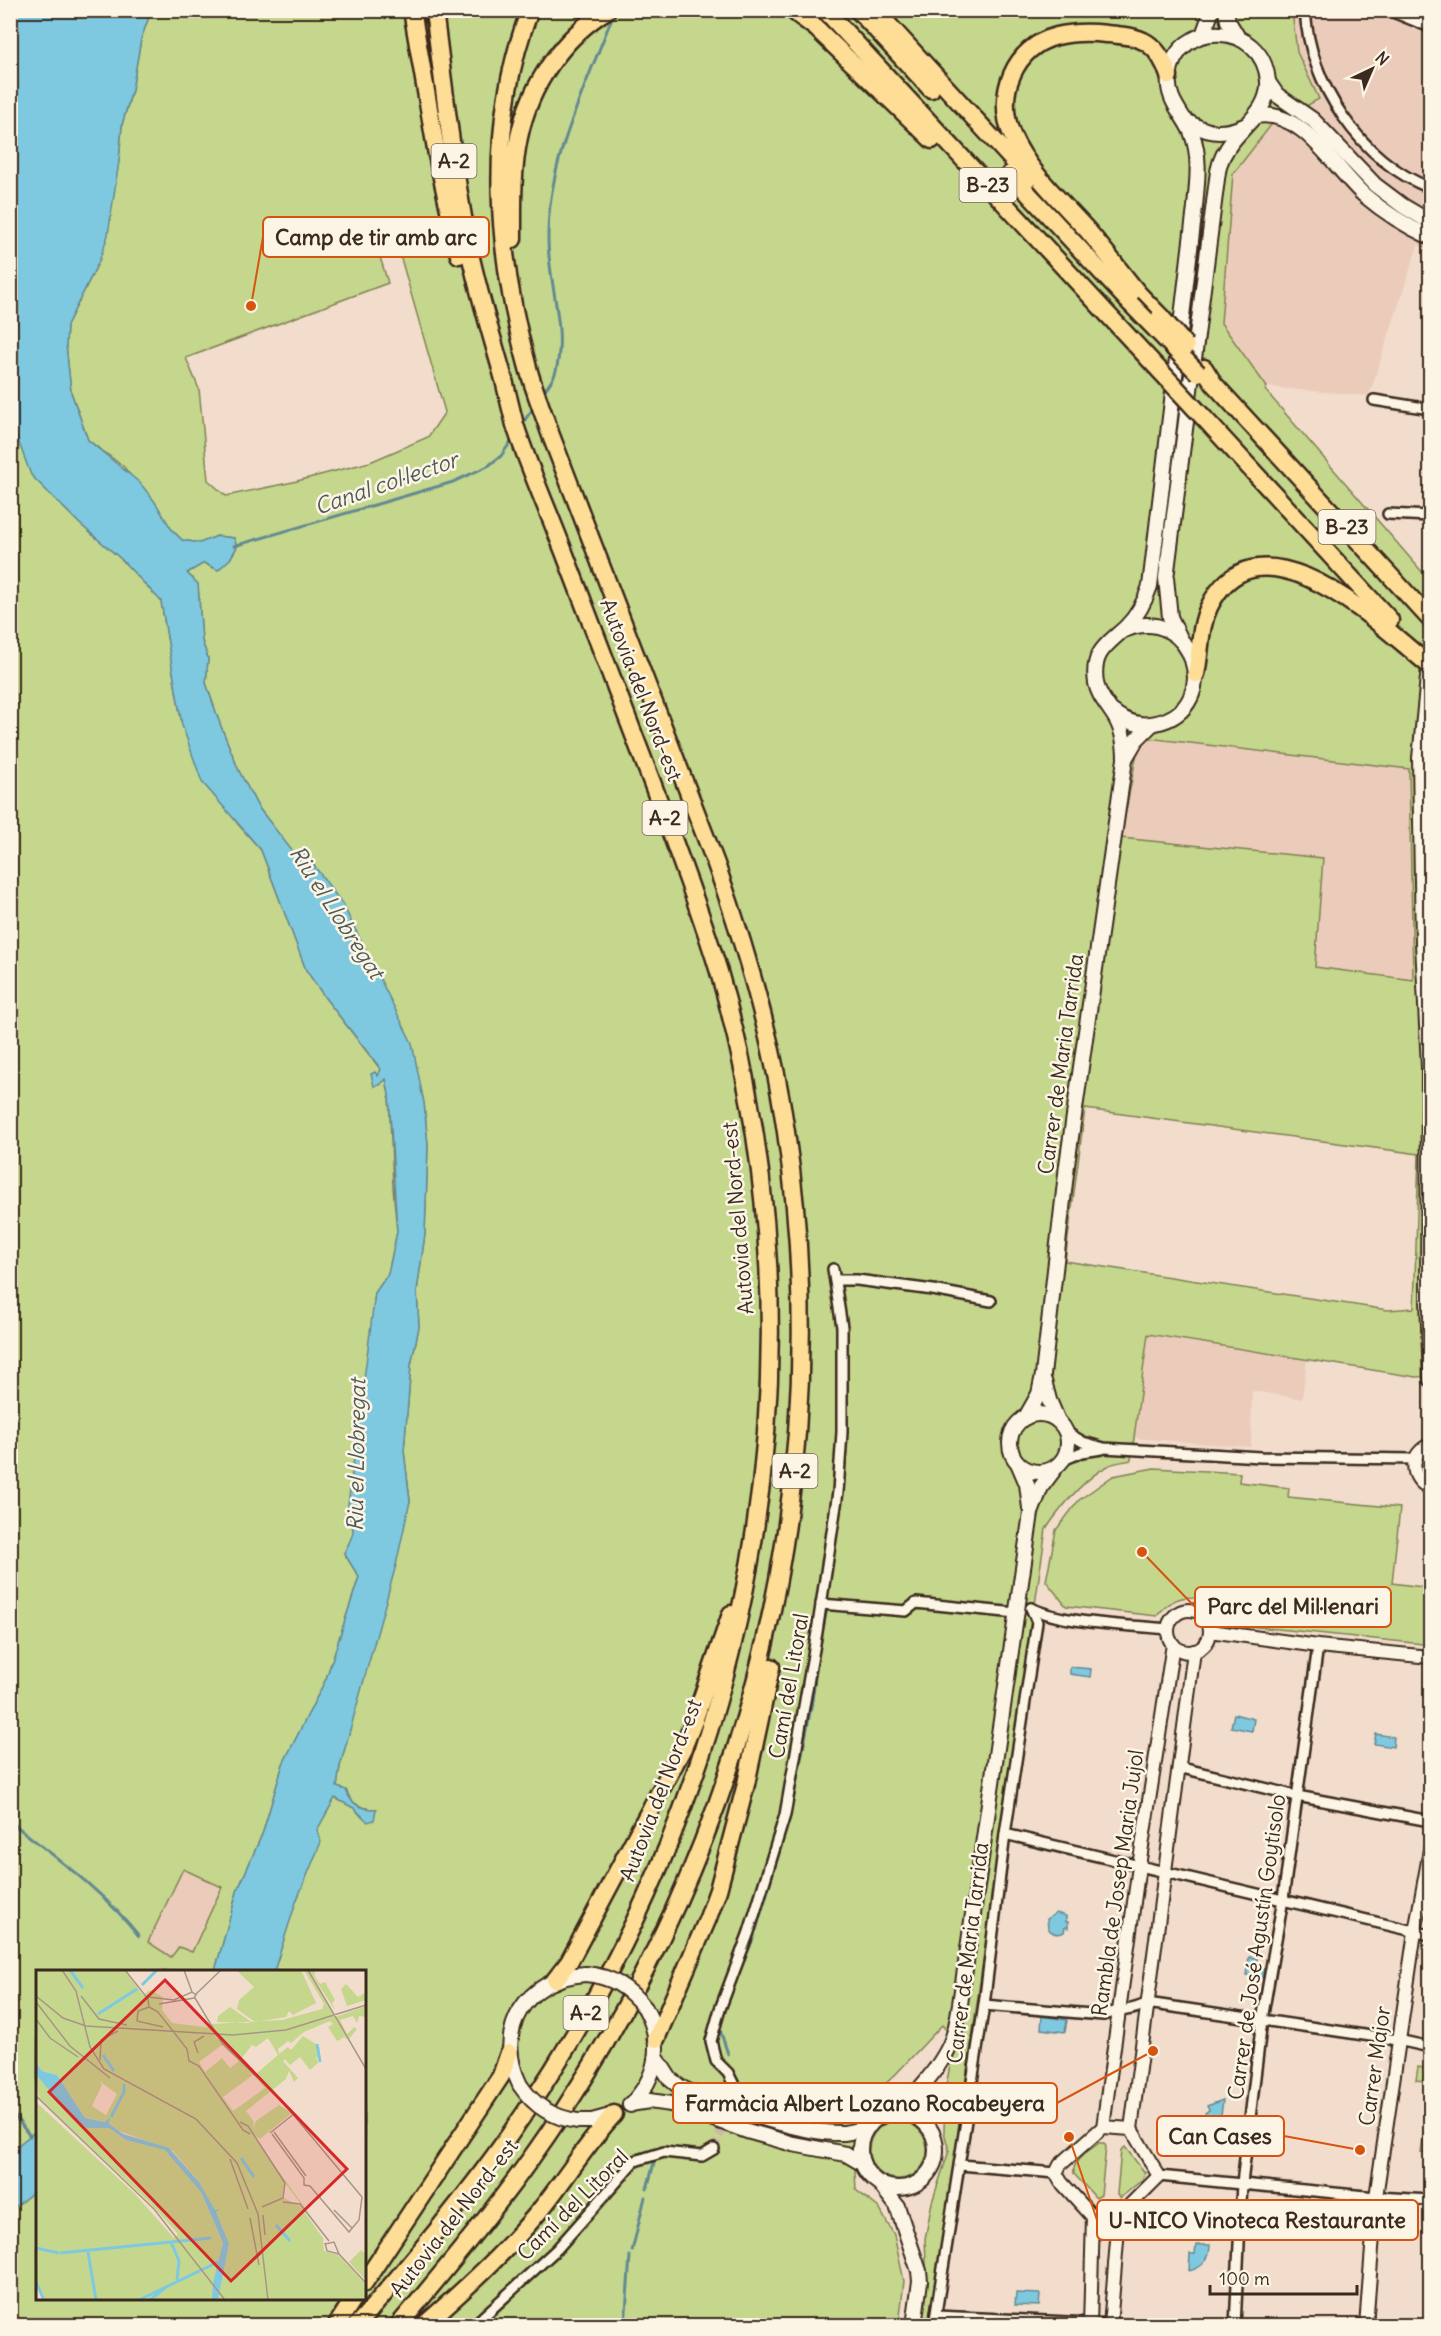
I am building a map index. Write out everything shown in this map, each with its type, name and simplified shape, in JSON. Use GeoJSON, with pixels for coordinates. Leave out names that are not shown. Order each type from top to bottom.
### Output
{"type":"FeatureCollection","features":[{"type":"Feature","properties":{"kind":"highway"},"geometry":{"type":"LineString","coordinates":[[412,10],[440,166],[460,257],[495,368]]}},
{"type":"Feature","properties":{"kind":"highway","name":"Autovia del Nord-est"},"geometry":{"type":"LineString","coordinates":[[356,2325],[428,2244],[527,2110],[590,2006],[624,1942],[676,1827],[700,1761],[729,1665],[754,1548],[768,1419],[771,1323],[764,1203],[743,1067],[719,972],[693,892],[495,368],[469,251],[451,142],[434,10]]}},
{"type":"Feature","properties":{"kind":"highway","name":"Autovia del Nord-est"},"geometry":{"type":"LineString","coordinates":[[398,2325],[486,2219],[531,2158],[586,2074],[640,1978],[683,1889],[724,1786],[760,1667],[784,1556],[797,1450],[802,1324],[798,1234],[792,1175],[772,1059],[753,977],[724,887],[550,433],[528,371],[512,303],[504,249],[500,190],[507,100],[513,67],[531,10]]}},
{"type":"Feature","properties":{"kind":"highway"},"geometry":{"type":"LineString","coordinates":[[512,303],[514,173],[523,120],[537,87],[556,57],[573,37],[607,10]]}},
{"type":"Feature","properties":{"kind":"highway"},"geometry":{"type":"LineString","coordinates":[[792,10],[816,28],[936,144],[1002,200]]}},
{"type":"Feature","properties":{"kind":"highway","name":"B-23"},"geometry":{"type":"LineString","coordinates":[[825,10],[1204,418],[1406,642],[1431,665]]}},
{"type":"Feature","properties":{"kind":"highway","name":"B-23"},"geometry":{"type":"LineString","coordinates":[[858,10],[1134,298],[1431,619]]}},
{"type":"Feature","properties":{"kind":"highway"},"geometry":{"type":"LineString","coordinates":[[875,10],[1031,180],[1134,298],[1160,316],[1201,370]]}},
{"type":"Feature","properties":{"kind":"highway"},"geometry":{"type":"LineString","coordinates":[[1134,298],[1090,234],[1039,177],[1021,153],[1009,126],[1006,114],[1006,95],[1013,70],[1029,51],[1045,40],[1074,33],[1115,34],[1146,42],[1161,56],[1169,76]]}},
{"type":"Feature","properties":{"kind":"highway"},"geometry":{"type":"LineString","coordinates":[[1196,674],[1203,626],[1215,596],[1231,579],[1257,569],[1285,571],[1317,580],[1365,610],[1406,642]]}},
{"type":"Feature","properties":{"kind":"highway"},"geometry":{"type":"LineString","coordinates":[[555,1980],[572,1957],[683,1748],[754,1548]]}},
{"type":"Feature","properties":{"kind":"highway"},"geometry":{"type":"LineString","coordinates":[[656,2039],[708,1918],[726,1862],[768,1682],[779,1614],[784,1556]]}},
{"type":"Feature","properties":{"kind":"highway"},"geometry":{"type":"LineString","coordinates":[[366,2280],[501,2076],[510,2053]]}},
{"type":"Feature","properties":{"kind":"highway"},"geometry":{"type":"LineString","coordinates":[[423,2325],[481,2274],[513,2241],[541,2209],[592,2139],[614,2114]]}},
{"type":"Feature","properties":{"kind":"highway"},"geometry":{"type":"LineString","coordinates":[[336,2325],[353,2300]]}},
{"type":"Feature","properties":{"kind":"main road"},"geometry":{"type":"LineString","coordinates":[[1203,35],[1212,10]]}},
{"type":"Feature","properties":{"kind":"main road"},"geometry":{"type":"LineString","coordinates":[[1226,10],[1228,21],[1238,36]]}},
{"type":"Feature","properties":{"kind":"main road"},"geometry":{"type":"LineString","coordinates":[[1111,710],[1130,722],[1152,724],[1169,719],[1183,708],[1193,692],[1196,674],[1190,652],[1179,638],[1170,617],[1166,578],[1199,307],[1219,166],[1225,152],[1245,126],[1256,116],[1265,100],[1268,82],[1266,69],[1260,57],[1245,40],[1238,36],[1218,33],[1203,35],[1175,58],[1169,76],[1169,89],[1173,102],[1192,134],[1198,162],[1185,302],[1150,586],[1142,607],[1103,648],[1096,667],[1098,688],[1124,738],[1125,759]]}},
{"type":"Feature","properties":{"kind":"main road"},"geometry":{"type":"LineString","coordinates":[[1268,82],[1277,95],[1313,120],[1375,185],[1403,206],[1431,222]]}},
{"type":"Feature","properties":{"kind":"main road"},"geometry":{"type":"LineString","coordinates":[[1256,116],[1278,116],[1298,127],[1366,196],[1397,220],[1431,237]]}},
{"type":"Feature","properties":{"kind":"main road"},"geometry":{"type":"LineString","coordinates":[[1185,120],[1197,128],[1218,133],[1245,126]]}},
{"type":"Feature","properties":{"kind":"main road"},"geometry":{"type":"LineString","coordinates":[[1122,630],[1152,625],[1167,630],[1179,638]]}},
{"type":"Feature","properties":{"kind":"main road"},"geometry":{"type":"LineString","coordinates":[[1125,759],[1136,740],[1152,724]]}},
{"type":"Feature","properties":{"kind":"main road","name":"Carrer de Maria Tarrida"},"geometry":{"type":"LineString","coordinates":[[1026,1417],[1039,1394],[1043,1375],[1067,1165],[1125,759]]}},
{"type":"Feature","properties":{"kind":"main road","name":"Carrer de Maria Tarrida"},"geometry":{"type":"LineString","coordinates":[[1043,1375],[1049,1400],[1062,1426]]}},
{"type":"Feature","properties":{"kind":"main road"},"geometry":{"type":"LineString","coordinates":[[1043,1414],[1062,1426],[1068,1444],[1060,1463],[1047,1471],[1036,1472],[1025,1468],[1017,1461],[1011,1450],[1011,1437],[1016,1425],[1026,1417],[1043,1414]]}},
{"type":"Feature","properties":{"kind":"main road","name":"Carrer de Maria Tarrida"},"geometry":{"type":"LineString","coordinates":[[1017,1461],[1027,1484],[1031,1513]]}},
{"type":"Feature","properties":{"kind":"main road","name":"Carrer de Maria Tarrida"},"geometry":{"type":"LineString","coordinates":[[892,2113],[909,2102],[921,2087],[950,2044],[957,2023],[1031,1513],[1041,1486],[1060,1463]]}},
{"type":"Feature","properties":{"kind":"main road"},"geometry":{"type":"LineString","coordinates":[[585,1974],[608,1978],[633,1994],[645,2008],[655,2029],[656,2057],[649,2081],[630,2104],[614,2114],[592,2121],[578,2121],[547,2112],[530,2098],[513,2071],[510,2053],[512,2030],[518,2014],[533,1995],[555,1980],[585,1974]]}},
{"type":"Feature","properties":{"kind":"main road"},"geometry":{"type":"LineString","coordinates":[[656,2057],[670,2079],[680,2087],[754,2115],[792,2125],[836,2133],[857,2130],[892,2113],[911,2114],[927,2126]]}},
{"type":"Feature","properties":{"kind":"main road"},"geometry":{"type":"LineString","coordinates":[[902,2219],[907,2198],[916,2184],[930,2172],[936,2159],[936,2142],[927,2126],[921,2100],[921,2087]]}},
{"type":"Feature","properties":{"kind":"main road"},"geometry":{"type":"LineString","coordinates":[[630,2104],[662,2102],[747,2131],[793,2144],[846,2154],[863,2164]]}},
{"type":"Feature","properties":{"kind":"main road"},"geometry":{"type":"LineString","coordinates":[[870,2125],[861,2143],[863,2164],[870,2175],[891,2196],[902,2219],[919,2271],[920,2281],[914,2325]]}},
{"type":"Feature","properties":{"kind":"main road"},"geometry":{"type":"LineString","coordinates":[[880,2184],[898,2188],[916,2184]]}},
{"type":"Feature","properties":{"kind":"street"},"geometry":{"type":"LineString","coordinates":[[1305,10],[1318,71],[1345,119],[1378,155],[1431,188]]}},
{"type":"Feature","properties":{"kind":"street"},"geometry":{"type":"LineString","coordinates":[[1388,10],[1431,27]]}},
{"type":"Feature","properties":{"kind":"street"},"geometry":{"type":"LineString","coordinates":[[1374,400],[1431,409]]}},
{"type":"Feature","properties":{"kind":"street"},"geometry":{"type":"LineString","coordinates":[[1388,514],[1431,516]]}},
{"type":"Feature","properties":{"kind":"street"},"geometry":{"type":"LineString","coordinates":[[1431,647],[1419,758],[1422,931],[1429,1067],[1430,1166],[1427,1300],[1431,1380]]}},
{"type":"Feature","properties":{"kind":"street","name":"Camí del Litoral"},"geometry":{"type":"LineString","coordinates":[[737,2091],[728,2073],[716,2061],[711,2041],[785,1815],[821,1604],[838,1492],[842,1432],[842,1327],[833,1269]]}},
{"type":"Feature","properties":{"kind":"street"},"geometry":{"type":"LineString","coordinates":[[835,1280],[857,1280],[933,1290],[991,1301]]}},
{"type":"Feature","properties":{"kind":"street"},"geometry":{"type":"LineString","coordinates":[[1062,1426],[1080,1441],[1104,1448],[1261,1457],[1415,1459]]}},
{"type":"Feature","properties":{"kind":"street"},"geometry":{"type":"LineString","coordinates":[[1429,1444],[1420,1451],[1415,1459],[1414,1470],[1422,1484],[1431,1488]]}},
{"type":"Feature","properties":{"kind":"street"},"geometry":{"type":"LineString","coordinates":[[1060,1463],[1082,1452],[1104,1448]]}},
{"type":"Feature","properties":{"kind":"street"},"geometry":{"type":"LineString","coordinates":[[821,1604],[906,1611],[916,1603],[1031,1608],[1048,1615],[1168,1629]]}},
{"type":"Feature","properties":{"kind":"street"},"geometry":{"type":"LineString","coordinates":[[1031,1608],[1037,1622],[1048,1615]]}},
{"type":"Feature","properties":{"kind":"street"},"geometry":{"type":"LineString","coordinates":[[1189,1610],[1201,1614],[1206,1619],[1209,1631],[1205,1643],[1194,1651],[1184,1652],[1173,1644],[1168,1635],[1170,1621],[1176,1615],[1189,1610]]}},
{"type":"Feature","properties":{"kind":"street","name":"Carrer de Maria Tarrida"},"geometry":{"type":"LineString","coordinates":[[935,2321],[984,2005],[1005,1834],[1037,1622]]}},
{"type":"Feature","properties":{"kind":"street"},"geometry":{"type":"LineString","coordinates":[[1209,1631],[1318,1646],[1431,1657]]}},
{"type":"Feature","properties":{"kind":"street","name":"Rambla de Josep Maria Jujol"},"geometry":{"type":"LineString","coordinates":[[1103,2127],[1139,1866],[1173,1644]]}},
{"type":"Feature","properties":{"kind":"street","name":"Carrer de José Agustín Goytisolo"},"geometry":{"type":"LineString","coordinates":[[1235,2325],[1242,2183],[1262,2020],[1283,1899],[1318,1646]]}},
{"type":"Feature","properties":{"kind":"street","name":"Rambla de Josep Maria Jujol"},"geometry":{"type":"LineString","coordinates":[[1131,2129],[1194,1651]]}},
{"type":"Feature","properties":{"kind":"street"},"geometry":{"type":"LineString","coordinates":[[1178,1767],[1297,1796],[1431,1821]]}},
{"type":"Feature","properties":{"kind":"street"},"geometry":{"type":"LineString","coordinates":[[1005,1834],[1431,1935]]}},
{"type":"Feature","properties":{"kind":"street","name":"Carrer Major"},"geometry":{"type":"LineString","coordinates":[[1366,2325],[1376,2197],[1415,1932],[1431,1850]]}},
{"type":"Feature","properties":{"kind":"street"},"geometry":{"type":"LineString","coordinates":[[984,2005],[1103,2014],[1140,2007],[1147,2003],[1398,2040],[1431,2048]]}},
{"type":"Feature","properties":{"kind":"street"},"geometry":{"type":"LineString","coordinates":[[1056,2173],[1060,2164],[1103,2127],[1131,2129],[1159,2176]]}},
{"type":"Feature","properties":{"kind":"street","name":"Camí del Litoral"},"geometry":{"type":"LineString","coordinates":[[473,2325],[557,2249],[635,2162],[664,2152],[702,2156],[714,2149]]}},
{"type":"Feature","properties":{"kind":"street"},"geometry":{"type":"LineString","coordinates":[[960,2165],[1056,2173]]}},
{"type":"Feature","properties":{"kind":"street"},"geometry":{"type":"LineString","coordinates":[[1056,2173],[1061,2182],[1094,2217],[1119,2216],[1159,2176],[1376,2197],[1431,2200]]}},
{"type":"Feature","properties":{"kind":"street"},"geometry":{"type":"LineString","coordinates":[[1110,2324],[1119,2216]]}},
{"type":"Feature","properties":{"kind":"street"},"geometry":{"type":"LineString","coordinates":[[1090,2324],[1094,2217]]}},
{"type":"Feature","properties":{"kind":"street"},"geometry":{"type":"LineString","coordinates":[[935,2321],[1157,2325]]}},
{"type":"Feature","properties":{"kind":"shaded area"},"geometry":{"type":"Polygon","coordinates":[[[1292,11],[1430,11],[1430,249],[1418,245],[1369,396],[1267,387],[1221,323],[1233,174],[1271,125],[1319,99],[1297,52],[1292,11]]]}},
{"type":"Feature","properties":{"kind":"shaded area"},"geometry":{"type":"Polygon","coordinates":[[[1148,738],[1409,769],[1413,981],[1315,967],[1323,858],[1121,838],[1137,752],[1148,738]]]}},
{"type":"Feature","properties":{"kind":"shaded area"},"geometry":{"type":"Polygon","coordinates":[[[1148,1333],[1307,1359],[1302,1399],[1252,1391],[1251,1447],[1132,1438],[1148,1333]]]}},
{"type":"Feature","properties":{"kind":"shaded area"},"geometry":{"type":"Polygon","coordinates":[[[182,1869],[223,1887],[192,1952],[171,1958],[147,1942],[182,1869]]]}},
{"type":"Feature","properties":{"kind":"green space"},"geometry":{"type":"Polygon","coordinates":[[[151,11],[1292,11],[1297,52],[1319,99],[1271,125],[1233,174],[1221,323],[1267,387],[1265,390],[1430,581],[1430,1376],[1416,1377],[1148,1334],[1131,1460],[1110,1465],[1090,1478],[1066,1502],[1046,1529],[930,2325],[921,2325],[927,2283],[925,2239],[932,2202],[949,2151],[944,2132],[945,2091],[950,2065],[959,2045],[942,2025],[895,2075],[852,2114],[856,2190],[879,2208],[894,2235],[904,2281],[899,2325],[11,2326],[11,2210],[36,2190],[36,2300],[366,2300],[366,1970],[274,1970],[317,1830],[335,1798],[354,1808],[362,1817],[376,1809],[357,1805],[346,1790],[337,1787],[340,1766],[410,1501],[404,1451],[411,1365],[419,1327],[417,1291],[425,1234],[428,1145],[424,1103],[418,1076],[305,853],[300,862],[258,807],[239,771],[206,683],[208,658],[202,641],[198,584],[187,573],[204,563],[213,568],[230,559],[237,547],[234,538],[217,536],[200,543],[182,540],[124,467],[88,440],[71,392],[66,345],[67,325],[99,261],[119,161],[122,125],[132,90],[141,39],[151,11]],[[373,234],[388,283],[186,358],[199,389],[208,480],[226,496],[370,462],[428,437],[445,412],[394,234],[373,234]],[[1148,738],[1137,752],[1121,838],[1323,858],[1315,967],[1413,980],[1409,769],[1148,738]],[[1085,1109],[1065,1261],[1388,1310],[1414,1308],[1419,1154],[1085,1109]]]}},
{"type":"Feature","properties":{"kind":"green space"},"geometry":{"type":"Polygon","coordinates":[[[10,419],[32,475],[80,524],[120,558],[161,601],[182,725],[237,823],[261,850],[306,970],[381,1070],[374,1086],[386,1079],[389,1094],[397,1232],[388,1274],[375,1293],[351,1519],[354,1534],[344,1553],[359,1577],[326,1679],[283,1764],[263,1832],[237,1892],[215,1970],[36,1970],[36,2131],[11,2151],[10,419]],[[183,1869],[148,1942],[171,1957],[179,1947],[192,1952],[222,1887],[183,1869]]]}},
{"type":"Feature","properties":{"kind":"green space"},"geometry":{"type":"Polygon","coordinates":[[[1154,1468],[1240,1473],[1239,1482],[1289,1488],[1288,1497],[1400,1508],[1392,1583],[1430,1588],[1430,1642],[1423,1644],[1218,1623],[1206,1604],[1190,1597],[1174,1601],[1157,1616],[1066,1606],[1046,1581],[1056,1530],[1079,1500],[1113,1476],[1154,1468]]]}},
{"type":"Feature","properties":{"kind":"green space"},"geometry":{"type":"Polygon","coordinates":[[[1418,2067],[1430,2069],[1430,2082],[1416,2080],[1418,2067]]]}},
{"type":"Feature","properties":{"kind":"green space"},"geometry":{"type":"Polygon","coordinates":[[[1430,2089],[1430,2154],[1421,2153],[1430,2089]]]}},
{"type":"Feature","properties":{"kind":"green space"},"geometry":{"type":"Polygon","coordinates":[[[892,2121],[904,2121],[919,2129],[927,2144],[927,2156],[919,2171],[904,2179],[892,2179],[877,2171],[869,2156],[869,2144],[877,2129],[892,2121]]]}},
{"type":"Feature","properties":{"kind":"green space"},"geometry":{"type":"Polygon","coordinates":[[[1099,2143],[1104,2143],[1106,2147],[1101,2195],[1096,2198],[1074,2174],[1074,2169],[1078,2160],[1099,2143]]]}},
{"type":"Feature","properties":{"kind":"green space"},"geometry":{"type":"Polygon","coordinates":[[[1125,2147],[1145,2173],[1142,2180],[1120,2198],[1117,2194],[1121,2150],[1125,2147]]]}},
{"type":"Feature","properties":{"kind":"water","name":"Riu el Llobregat"},"geometry":{"type":"Polygon","coordinates":[[[16,10],[151,11],[141,39],[132,90],[122,125],[108,235],[99,261],[67,325],[66,345],[71,392],[88,440],[140,483],[172,530],[182,540],[200,543],[217,536],[234,538],[237,547],[230,559],[218,570],[204,563],[187,573],[198,584],[202,641],[208,658],[206,683],[239,771],[258,807],[300,861],[305,853],[343,905],[412,1043],[424,1103],[428,1145],[425,1234],[417,1291],[419,1327],[411,1365],[404,1451],[410,1501],[396,1565],[340,1766],[337,1787],[346,1790],[357,1805],[376,1809],[374,1820],[368,1822],[354,1808],[335,1798],[317,1830],[321,1842],[296,1902],[274,1970],[215,1970],[237,1892],[263,1832],[283,1764],[326,1679],[359,1577],[344,1553],[353,1529],[347,1513],[375,1293],[388,1274],[397,1232],[389,1094],[386,1079],[380,1085],[374,1086],[371,1074],[375,1072],[378,1076],[381,1069],[306,970],[261,850],[202,782],[182,725],[161,601],[120,558],[80,524],[31,475],[10,419],[10,19],[16,10]]]}},
{"type":"Feature","properties":{"kind":"water"},"geometry":{"type":"Polygon","coordinates":[[[1070,1667],[1091,1669],[1090,1677],[1070,1674],[1070,1667]]]}},
{"type":"Feature","properties":{"kind":"water"},"geometry":{"type":"Polygon","coordinates":[[[1234,1714],[1254,1719],[1252,1731],[1231,1727],[1234,1714]]]}},
{"type":"Feature","properties":{"kind":"water"},"geometry":{"type":"Polygon","coordinates":[[[1376,1734],[1394,1737],[1393,1747],[1374,1744],[1376,1734]]]}},
{"type":"Feature","properties":{"kind":"water"},"geometry":{"type":"Polygon","coordinates":[[[1056,1913],[1066,1916],[1068,1928],[1065,1927],[1064,1932],[1053,1933],[1048,1928],[1047,1919],[1056,1913]]]}},
{"type":"Feature","properties":{"kind":"water"},"geometry":{"type":"Polygon","coordinates":[[[1249,1957],[1257,1958],[1256,1967],[1264,1969],[1262,1978],[1246,1975],[1249,1957]]]}},
{"type":"Feature","properties":{"kind":"water"},"geometry":{"type":"Polygon","coordinates":[[[1042,2016],[1067,2020],[1065,2032],[1041,2029],[1042,2016]]]}},
{"type":"Feature","properties":{"kind":"water"},"geometry":{"type":"Polygon","coordinates":[[[1223,2100],[1221,2115],[1210,2125],[1205,2113],[1209,2110],[1207,2106],[1223,2100]]]}},
{"type":"Feature","properties":{"kind":"water"},"geometry":{"type":"Polygon","coordinates":[[[36,2131],[36,2190],[11,2210],[11,2151],[36,2131]]]}},
{"type":"Feature","properties":{"kind":"water"},"geometry":{"type":"Polygon","coordinates":[[[1196,2245],[1210,2245],[1209,2255],[1198,2268],[1189,2271],[1190,2254],[1195,2254],[1196,2245]]]}},
{"type":"Feature","properties":{"kind":"water"},"geometry":{"type":"Polygon","coordinates":[[[1016,2293],[1040,2294],[1039,2306],[1015,2305],[1016,2293]]]}},
{"type":"Feature","properties":{"kind":"waterway","name":"Canal col·lector"},"geometry":{"type":"LineString","coordinates":[[542,394],[555,374],[559,354],[558,322],[548,239],[549,210],[554,180],[570,123],[614,12]]}},
{"type":"Feature","properties":{"kind":"waterway","name":"Canal col·lector"},"geometry":{"type":"LineString","coordinates":[[522,424],[534,407]]}},
{"type":"Feature","properties":{"kind":"waterway","name":"Canal col·lector"},"geometry":{"type":"LineString","coordinates":[[234,546],[453,482],[488,466],[501,456],[514,437]]}},
{"type":"Feature","properties":{"kind":"waterway"},"geometry":{"type":"LineString","coordinates":[[791,1811],[827,1609]]}},
{"type":"Feature","properties":{"kind":"waterway"},"geometry":{"type":"LineString","coordinates":[[756,1930],[789,1819]]}},
{"type":"Feature","properties":{"kind":"waterway"},"geometry":{"type":"LineString","coordinates":[[10,1821],[94,1889],[139,1936]]}},
{"type":"Feature","properties":{"kind":"waterway"},"geometry":{"type":"LineString","coordinates":[[729,1998],[754,1936]]}},
{"type":"Feature","properties":{"kind":"waterway"},"geometry":{"type":"LineString","coordinates":[[720,2021],[720,2030],[728,2054]]}},
{"type":"Feature","properties":{"kind":"waterway"},"geometry":{"type":"LineString","coordinates":[[10,2110],[30,2136]]}},
{"type":"Feature","properties":{"kind":"waterway"},"geometry":{"type":"LineString","coordinates":[[647,2189],[655,2159]]}},
{"type":"Feature","properties":{"kind":"waterway"},"geometry":{"type":"LineString","coordinates":[[632,2251],[645,2197]]}},
{"type":"Feature","properties":{"kind":"waterway"},"geometry":{"type":"LineString","coordinates":[[625,2326],[630,2256]]}},
{"type":"Feature","properties":{"kind":"tunnel"},"geometry":{"type":"LineString","coordinates":[[714,2149],[737,2091]]}},
{"type":"Feature","properties":{"kind":"place","name":"Camp de tir amb arc"},"geometry":{"type":"Point","coordinates":[251,306]}},
{"type":"Feature","properties":{"kind":"place","name":"Parc del Mil·lenari"},"geometry":{"type":"Point","coordinates":[1142,1552]}},
{"type":"Feature","properties":{"kind":"place","name":"Farmàcia Albert Lozano Rocabeyera"},"geometry":{"type":"Point","coordinates":[1153,2051]}},
{"type":"Feature","properties":{"kind":"place","name":"U-NICO Vinoteca Restaurante"},"geometry":{"type":"Point","coordinates":[1069,2137]}},
{"type":"Feature","properties":{"kind":"place","name":"Can Cases"},"geometry":{"type":"Point","coordinates":[1360,2150]}}]}
